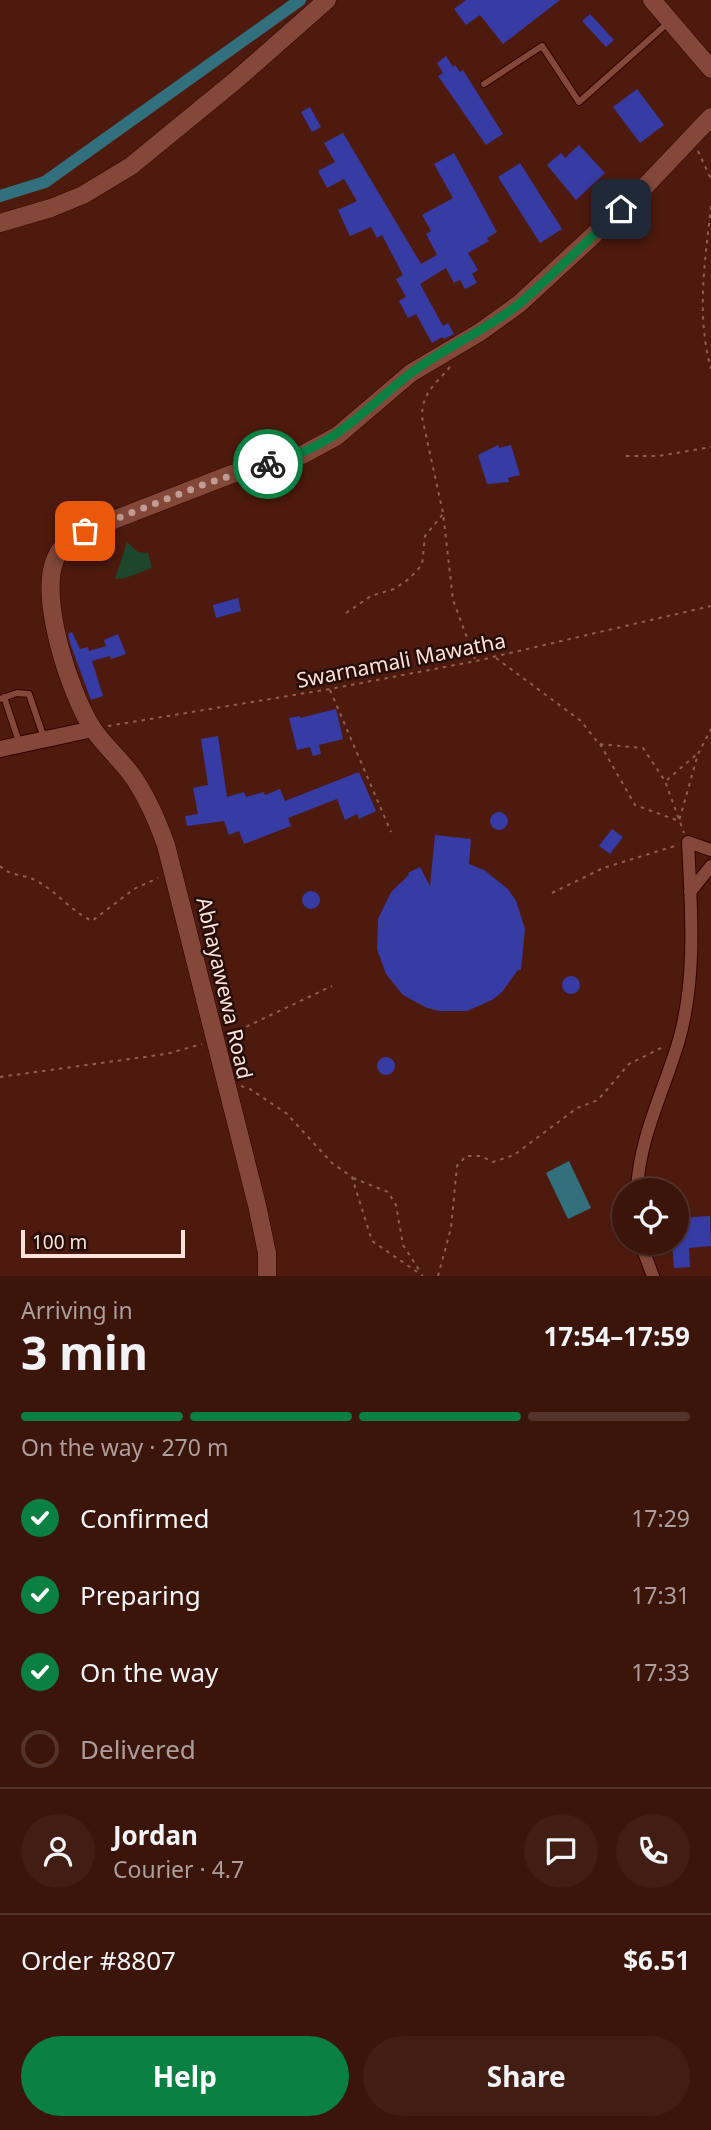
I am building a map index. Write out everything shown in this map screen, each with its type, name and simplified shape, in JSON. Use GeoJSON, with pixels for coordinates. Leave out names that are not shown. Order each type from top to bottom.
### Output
{"type":"FeatureCollection","features":[{"type":"Feature","properties":{"kind":"main road"},"geometry":{"type":"LineString","coordinates":[[0,223],[83,195],[131,166],[236,80],[327,0]]}},
{"type":"Feature","properties":{"kind":"main road"},"geometry":{"type":"LineString","coordinates":[[652,0],[711,69]]}},
{"type":"Feature","properties":{"kind":"main road","name":"Abhayawewa Road"},"geometry":{"type":"LineString","coordinates":[[267,1276],[267,1253],[261,1223],[174,872],[149,804],[131,775],[93,729],[64,665],[55,622],[52,568],[65,543],[85,531],[205,484],[302,455],[337,436],[411,373],[480,332],[519,304],[636,195],[711,117]]}},
{"type":"Feature","properties":{"kind":"street"},"geometry":{"type":"LineString","coordinates":[[0,748],[93,729]]}},
{"type":"Feature","properties":{"kind":"street"},"geometry":{"type":"LineString","coordinates":[[637,1178],[638,1160],[679,1039],[689,992],[691,892],[688,842],[711,850]]}},
{"type":"Feature","properties":{"kind":"street"},"geometry":{"type":"LineString","coordinates":[[691,892],[711,866]]}},
{"type":"Feature","properties":{"kind":"street"},"geometry":{"type":"LineString","coordinates":[[645,1255],[653,1276]]}},
{"type":"Feature","properties":{"kind":"lane"},"geometry":{"type":"LineString","coordinates":[[484,84],[542,46],[579,102],[671,20]]}},
{"type":"Feature","properties":{"kind":"lane"},"geometry":{"type":"LineString","coordinates":[[19,744],[2,698],[17,693],[29,694],[44,740]]}},
{"type":"Feature","properties":{"kind":"path"},"geometry":{"type":"LineString","coordinates":[[692,138],[711,179]]}},
{"type":"Feature","properties":{"kind":"path"},"geometry":{"type":"LineString","coordinates":[[711,206],[701,297],[705,345],[711,369]]}},
{"type":"Feature","properties":{"kind":"path"},"geometry":{"type":"LineString","coordinates":[[451,366],[422,401],[422,417],[443,513],[453,600],[476,661]]}},
{"type":"Feature","properties":{"kind":"path"},"geometry":{"type":"LineString","coordinates":[[626,456],[659,456],[711,447]]}},
{"type":"Feature","properties":{"kind":"path"},"geometry":{"type":"LineString","coordinates":[[346,613],[372,596],[394,589],[409,579],[422,565],[425,536],[443,513]]}},
{"type":"Feature","properties":{"kind":"path","name":"Swarnamali Mawatha"},"geometry":{"type":"LineString","coordinates":[[93,729],[476,661],[711,606]]}},
{"type":"Feature","properties":{"kind":"path"},"geometry":{"type":"LineString","coordinates":[[494,657],[581,721],[599,744],[635,805],[679,821]]}},
{"type":"Feature","properties":{"kind":"path"},"geometry":{"type":"LineString","coordinates":[[330,689],[391,832]]}},
{"type":"Feature","properties":{"kind":"path"},"geometry":{"type":"LineString","coordinates":[[679,821],[698,754],[711,729]]}},
{"type":"Feature","properties":{"kind":"path"},"geometry":{"type":"LineString","coordinates":[[552,892],[603,868],[688,842],[666,781],[643,748],[599,744]]}},
{"type":"Feature","properties":{"kind":"path"},"geometry":{"type":"LineString","coordinates":[[666,781],[698,754]]}},
{"type":"Feature","properties":{"kind":"path"},"geometry":{"type":"LineString","coordinates":[[0,866],[4,871],[36,881],[78,915],[92,921],[134,889],[174,872]]}},
{"type":"Feature","properties":{"kind":"path"},"geometry":{"type":"LineString","coordinates":[[0,1077],[166,1054],[214,1041],[332,986]]}},
{"type":"Feature","properties":{"kind":"path"},"geometry":{"type":"LineString","coordinates":[[438,1276],[451,1228],[457,1166],[466,1156],[481,1156],[493,1161],[514,1155],[577,1108],[598,1100],[629,1064],[679,1039]]}},
{"type":"Feature","properties":{"kind":"path"},"geometry":{"type":"LineString","coordinates":[[226,1088],[239,1085],[250,1089],[300,1125],[332,1163],[352,1177],[388,1192],[396,1205],[402,1245],[423,1275]]}},
{"type":"Feature","properties":{"kind":"path"},"geometry":{"type":"LineString","coordinates":[[352,1177],[372,1241],[423,1275]]}},
{"type":"Feature","properties":{"kind":"green space"},"geometry":{"type":"Polygon","coordinates":[[[127,542],[138,552],[148,553],[152,568],[115,579],[127,542]]]}},
{"type":"Feature","properties":{"kind":"water"},"geometry":{"type":"Polygon","coordinates":[[[569,1161],[591,1208],[568,1219],[546,1173],[569,1161]]]}},
{"type":"Feature","properties":{"kind":"building"},"geometry":{"type":"Polygon","coordinates":[[[466,0],[560,0],[503,44],[480,15],[466,25],[454,9],[466,0]]]}},
{"type":"Feature","properties":{"kind":"building"},"geometry":{"type":"Polygon","coordinates":[[[590,14],[614,40],[606,47],[582,21],[590,14]]]}},
{"type":"Feature","properties":{"kind":"building"},"geometry":{"type":"Polygon","coordinates":[[[446,56],[453,67],[455,65],[460,72],[463,70],[503,134],[486,145],[438,76],[443,73],[437,63],[446,56]]]}},
{"type":"Feature","properties":{"kind":"building"},"geometry":{"type":"Polygon","coordinates":[[[637,89],[664,125],[640,143],[613,107],[637,89]]]}},
{"type":"Feature","properties":{"kind":"building"},"geometry":{"type":"Polygon","coordinates":[[[310,107],[321,127],[312,132],[301,112],[310,107]]]}},
{"type":"Feature","properties":{"kind":"building"},"geometry":{"type":"Polygon","coordinates":[[[343,133],[421,264],[437,255],[426,234],[431,231],[422,215],[453,198],[434,164],[454,153],[497,232],[487,238],[489,241],[468,253],[478,270],[472,274],[477,283],[465,289],[460,280],[454,283],[446,268],[420,284],[443,326],[448,323],[454,334],[432,343],[416,314],[408,318],[399,301],[406,297],[396,279],[403,275],[382,235],[377,238],[371,227],[350,236],[338,210],[357,201],[344,179],[327,188],[318,171],[335,162],[324,143],[343,133]]]}},
{"type":"Feature","properties":{"kind":"building"},"geometry":{"type":"Polygon","coordinates":[[[579,145],[605,173],[576,200],[547,165],[561,153],[565,158],[579,145]]]}},
{"type":"Feature","properties":{"kind":"building"},"geometry":{"type":"Polygon","coordinates":[[[520,163],[562,229],[540,243],[498,177],[520,163]]]}},
{"type":"Feature","properties":{"kind":"building"},"geometry":{"type":"Polygon","coordinates":[[[498,445],[499,448],[511,445],[520,475],[508,478],[509,482],[487,484],[478,455],[498,445]]]}},
{"type":"Feature","properties":{"kind":"building"},"geometry":{"type":"Polygon","coordinates":[[[238,598],[241,611],[216,618],[213,605],[238,598]]]}},
{"type":"Feature","properties":{"kind":"building"},"geometry":{"type":"Polygon","coordinates":[[[72,632],[80,649],[88,647],[89,651],[106,646],[104,640],[118,634],[126,654],[92,661],[103,696],[91,700],[70,643],[68,634],[72,632]]]}},
{"type":"Feature","properties":{"kind":"building"},"geometry":{"type":"Polygon","coordinates":[[[336,709],[343,739],[319,745],[321,754],[313,756],[310,747],[297,750],[289,718],[336,709]]]}},
{"type":"Feature","properties":{"kind":"building"},"geometry":{"type":"Polygon","coordinates":[[[218,736],[227,797],[244,792],[246,797],[264,792],[265,795],[280,789],[285,801],[359,772],[376,811],[359,819],[357,814],[345,820],[337,799],[288,818],[291,826],[244,844],[239,831],[229,835],[224,821],[187,826],[185,816],[198,814],[193,788],[208,785],[201,739],[218,736]]]}},
{"type":"Feature","properties":{"kind":"building"},"geometry":{"type":"Polygon","coordinates":[[[495,812],[503,812],[508,821],[506,828],[495,830],[490,825],[490,817],[495,812]]]}},
{"type":"Feature","properties":{"kind":"building"},"geometry":{"type":"Polygon","coordinates":[[[612,829],[623,837],[610,854],[599,846],[612,829]]]}},
{"type":"Feature","properties":{"kind":"building"},"geometry":{"type":"Polygon","coordinates":[[[435,835],[471,839],[469,864],[484,870],[508,889],[516,901],[525,929],[521,970],[518,970],[502,992],[492,1000],[467,1011],[427,1008],[403,995],[386,974],[377,949],[378,919],[391,892],[408,873],[420,867],[430,886],[435,835]]]}},
{"type":"Feature","properties":{"kind":"building"},"geometry":{"type":"Polygon","coordinates":[[[307,891],[315,891],[320,900],[318,907],[307,909],[302,904],[302,896],[307,891]]]}},
{"type":"Feature","properties":{"kind":"building"},"geometry":{"type":"Polygon","coordinates":[[[567,976],[575,976],[580,985],[578,992],[567,994],[562,989],[562,981],[567,976]]]}},
{"type":"Feature","properties":{"kind":"building"},"geometry":{"type":"Polygon","coordinates":[[[382,1057],[390,1057],[395,1066],[393,1073],[382,1075],[377,1070],[377,1062],[382,1057]]]}},
{"type":"Feature","properties":{"kind":"building"},"geometry":{"type":"Polygon","coordinates":[[[710,1216],[711,1246],[689,1248],[689,1217],[710,1216]]]}},
{"type":"Feature","properties":{"kind":"building"},"geometry":{"type":"Polygon","coordinates":[[[689,1248],[690,1267],[674,1268],[673,1255],[689,1255],[689,1248]]]}},
{"type":"Feature","properties":{"kind":"waterway"},"geometry":{"type":"LineString","coordinates":[[0,196],[45,182],[300,0]]}},
{"type":"Feature","properties":{"kind":"way so far"},"geometry":{"type":"LineString","coordinates":[[85,531],[232,474],[268,464]]}},
{"type":"Feature","properties":{"kind":"route"},"geometry":{"type":"LineString","coordinates":[[268,464],[302,455],[337,436],[411,373],[480,332],[519,304],[621,209]]}}]}
